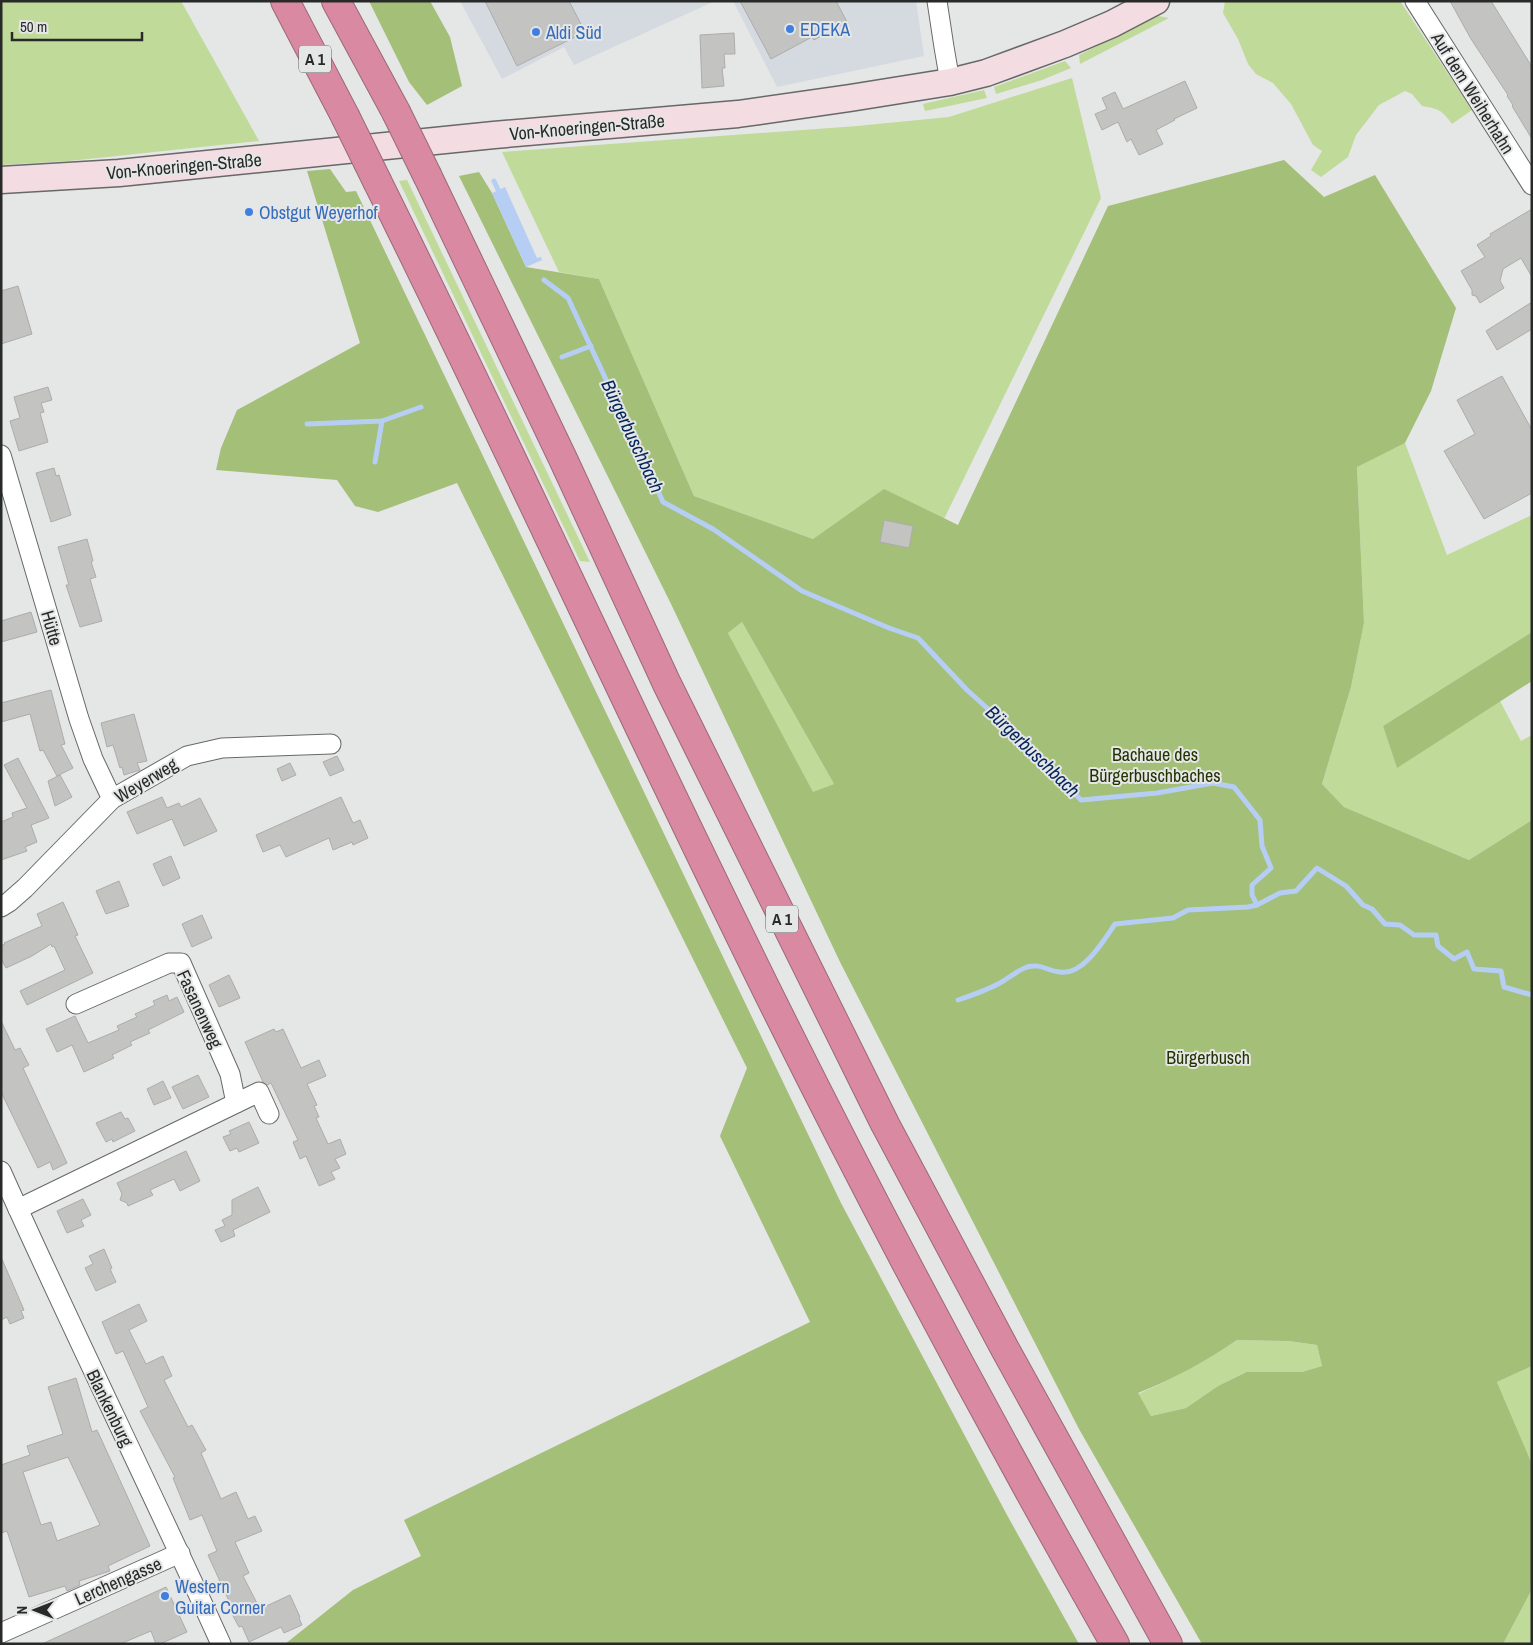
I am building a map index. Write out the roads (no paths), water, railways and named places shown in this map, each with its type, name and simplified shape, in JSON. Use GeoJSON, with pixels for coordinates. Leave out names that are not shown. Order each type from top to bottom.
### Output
{"type":"FeatureCollection","features":[{"type":"Feature","properties":{"kind":"highway","name":"A 1"},"geometry":{"type":"LineString","coordinates":[[285,1],[345,116],[458,344],[627,704],[778,1014],[963,1368],[1115,1644]]}},
{"type":"Feature","properties":{"kind":"highway","name":"A 1"},"geometry":{"type":"LineString","coordinates":[[336,1],[396,112],[428,177],[563,459],[667,684],[885,1124],[1019,1375],[1168,1644]]}},
{"type":"Feature","properties":{"kind":"main road","name":"Von-Knoeringen-Straße"},"geometry":{"type":"LineString","coordinates":[[1,180],[119,173],[484,136],[738,114],[950,82],[991,71],[1065,44],[1112,24],[1156,1]]}},
{"type":"Feature","properties":{"kind":"street"},"geometry":{"type":"LineString","coordinates":[[937,1],[950,82]]}},
{"type":"Feature","properties":{"kind":"street","name":"Auf dem Weiherhahn"},"geometry":{"type":"LineString","coordinates":[[1415,1],[1532,185]]}},
{"type":"Feature","properties":{"kind":"street","name":"Hütte"},"geometry":{"type":"LineString","coordinates":[[1,455],[79,720],[93,759],[112,799]]}},
{"type":"Feature","properties":{"kind":"street","name":"Weyerweg"},"geometry":{"type":"LineString","coordinates":[[1,906],[9,902],[25,888],[112,799],[186,756],[222,748],[331,744]]}},
{"type":"Feature","properties":{"kind":"street","name":"Fasanenweg"},"geometry":{"type":"LineString","coordinates":[[76,1004],[170,963],[181,963],[230,1074],[236,1103]]}},
{"type":"Feature","properties":{"kind":"street"},"geometry":{"type":"LineString","coordinates":[[18,1209],[259,1092],[269,1114]]}},
{"type":"Feature","properties":{"kind":"street","name":"Blankenburg"},"geometry":{"type":"LineString","coordinates":[[1,1171],[5,1189],[18,1209],[222,1644]]}},
{"type":"Feature","properties":{"kind":"street","name":"Lerchengasse"},"geometry":{"type":"LineString","coordinates":[[1,1633],[180,1553]]}},
{"type":"Feature","properties":{"kind":"water"},"geometry":{"type":"Polygon","coordinates":[[[505,187],[537,258],[541,257],[542,260],[526,267],[492,193],[505,187]]]}},
{"type":"Feature","properties":{"kind":"waterway","name":"Bürgerbuschbach"},"geometry":{"type":"LineString","coordinates":[[494,181],[501,196]]}},
{"type":"Feature","properties":{"kind":"waterway","name":"Bürgerbuschbach"},"geometry":{"type":"LineString","coordinates":[[544,280],[568,298],[663,502],[713,529],[802,591],[889,628],[918,638],[967,690],[1081,800],[1157,793],[1213,783],[1234,787],[1260,820],[1262,846],[1271,868],[1252,885],[1252,895],[1257,905]]}},
{"type":"Feature","properties":{"kind":"waterway","name":"Bürgerbuschbach"},"geometry":{"type":"LineString","coordinates":[[562,357],[591,346]]}},
{"type":"Feature","properties":{"kind":"waterway","name":"Bürgerbuschbach"},"geometry":{"type":"LineString","coordinates":[[307,424],[382,421],[421,407]]}},
{"type":"Feature","properties":{"kind":"waterway","name":"Bürgerbuschbach"},"geometry":{"type":"LineString","coordinates":[[375,462],[382,421]]}},
{"type":"Feature","properties":{"kind":"waterway","name":"Bürgerbuschbach"},"geometry":{"type":"LineString","coordinates":[[958,1000],[995,986],[1027,967],[1036,966],[1060,972],[1069,972],[1085,963],[1092,956],[1115,924],[1173,918],[1188,910],[1257,905],[1280,893],[1296,891],[1317,868],[1346,886],[1363,905],[1372,909],[1385,924],[1400,925],[1414,935],[1436,935],[1438,946],[1454,959],[1467,952],[1474,969],[1501,971],[1504,987],[1532,995]]}},
{"type":"Feature","properties":{"kind":"place","name":"EDEKA"},"geometry":{"type":"Point","coordinates":[790,29]}},
{"type":"Feature","properties":{"kind":"place","name":"Aldi Süd"},"geometry":{"type":"Point","coordinates":[536,32]}},
{"type":"Feature","properties":{"kind":"place","name":"Obstgut Weyerhof"},"geometry":{"type":"Point","coordinates":[249,212]}},
{"type":"Feature","properties":{"kind":"place","name":"Western Guitar Corner"},"geometry":{"type":"Point","coordinates":[165,1596]}},
{"type":"Feature","properties":{"kind":"park label","name":"Bachaue des Bürgerbuschbaches"},"geometry":{"type":"Point","coordinates":[1155,764]}},
{"type":"Feature","properties":{"kind":"park label","name":"Bürgerbusch"},"geometry":{"type":"Point","coordinates":[1208,1057]}}]}
